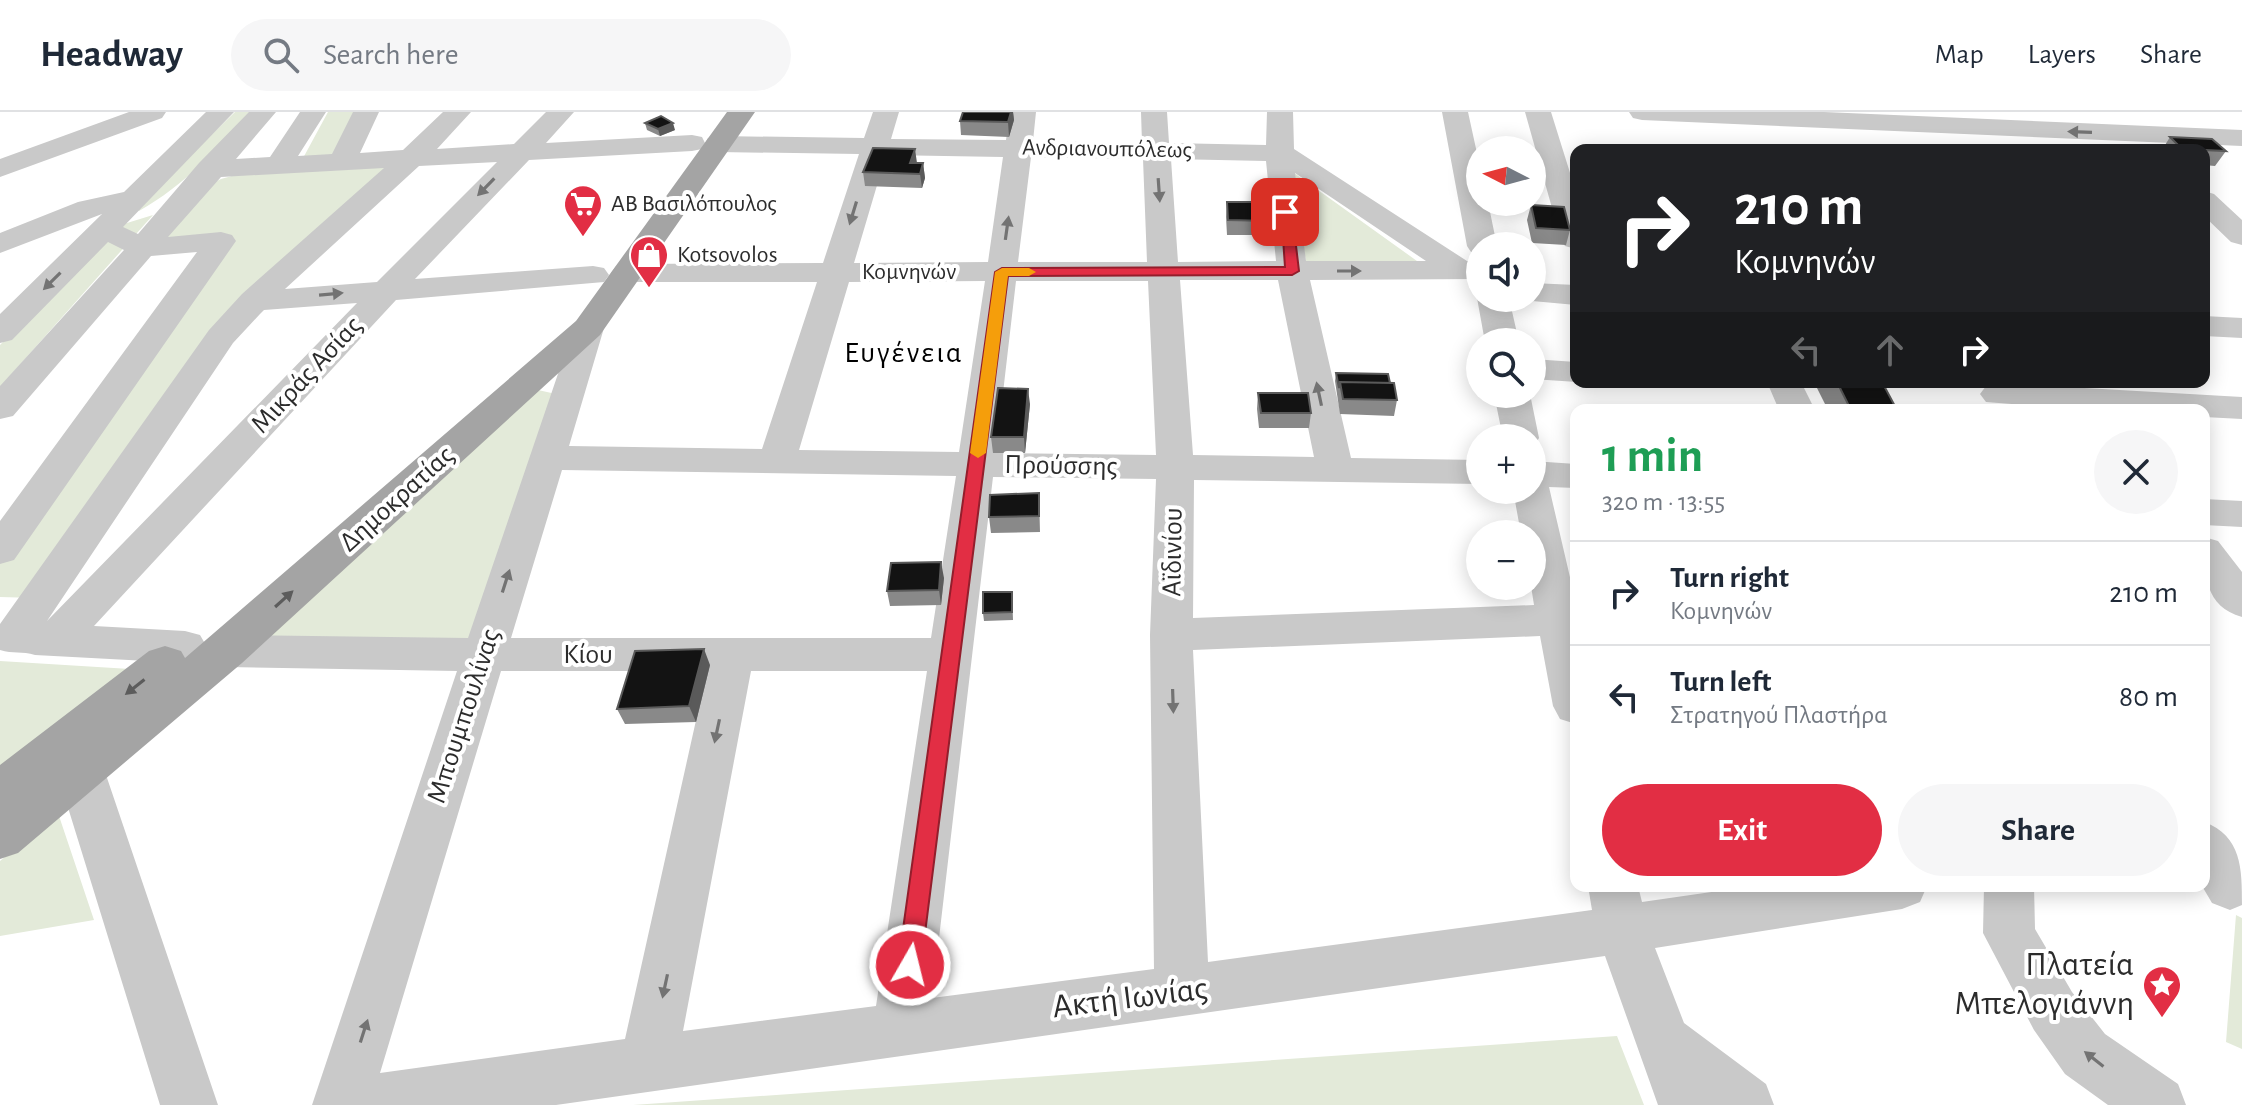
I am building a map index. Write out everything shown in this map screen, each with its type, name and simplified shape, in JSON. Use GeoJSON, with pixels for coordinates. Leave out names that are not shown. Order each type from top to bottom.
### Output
{"type":"FeatureCollection","features":[{"type":"Feature","properties":{"kind":"main road","name":"Δημοκρατίας"},"geometry":{"type":"LineString","coordinates":[[0,793],[206,649],[588,328],[627,273],[705,144],[715,112]]}},
{"type":"Feature","properties":{"kind":"main road","name":"Δημοκρατίας"},"geometry":{"type":"LineString","coordinates":[[0,837],[81,772],[206,649],[555,326],[593,275],[705,144],[741,112]]}},
{"type":"Feature","properties":{"kind":"street"},"geometry":{"type":"LineString","coordinates":[[0,193],[104,112]]}},
{"type":"Feature","properties":{"kind":"street"},"geometry":{"type":"LineString","coordinates":[[0,169],[153,112]]}},
{"type":"Feature","properties":{"kind":"street"},"geometry":{"type":"LineString","coordinates":[[0,333],[221,112]]}},
{"type":"Feature","properties":{"kind":"street"},"geometry":{"type":"LineString","coordinates":[[0,408],[144,248],[209,169],[263,112]]}},
{"type":"Feature","properties":{"kind":"street"},"geometry":{"type":"LineString","coordinates":[[278,166],[313,112]]}},
{"type":"Feature","properties":{"kind":"street"},"geometry":{"type":"LineString","coordinates":[[342,161],[366,112]]}},
{"type":"Feature","properties":{"kind":"street"},"geometry":{"type":"LineString","coordinates":[[7,638],[205,357],[253,301],[413,159],[458,112]]}},
{"type":"Feature","properties":{"kind":"street","name":"Μικράς Ασίας"},"geometry":{"type":"LineString","coordinates":[[55,640],[387,290],[561,112]]}},
{"type":"Feature","properties":{"kind":"street"},"geometry":{"type":"LineString","coordinates":[[777,461],[886,112]]}},
{"type":"Feature","properties":{"kind":"street"},"geometry":{"type":"LineString","coordinates":[[1280,112],[1278,153],[1292,271],[1335,470]]}},
{"type":"Feature","properties":{"kind":"street"},"geometry":{"type":"LineString","coordinates":[[1455,112],[1479,232]]}},
{"type":"Feature","properties":{"kind":"street"},"geometry":{"type":"LineString","coordinates":[[1538,112],[1566,171],[1570,199]]}},
{"type":"Feature","properties":{"kind":"street"},"geometry":{"type":"LineString","coordinates":[[1642,112],[1769,123],[1878,117],[1999,120],[2143,142],[2242,135]]}},
{"type":"Feature","properties":{"kind":"street"},"geometry":{"type":"LineString","coordinates":[[1660,112],[1671,138]]}},
{"type":"Feature","properties":{"kind":"street"},"geometry":{"type":"LineString","coordinates":[[2112,112],[2143,142]]}},
{"type":"Feature","properties":{"kind":"street"},"geometry":{"type":"LineString","coordinates":[[2217,112],[2242,135]]}},
{"type":"Feature","properties":{"kind":"street"},"geometry":{"type":"LineString","coordinates":[[1878,117],[1898,144]]}},
{"type":"Feature","properties":{"kind":"street"},"geometry":{"type":"LineString","coordinates":[[1999,120],[2021,144]]}},
{"type":"Feature","properties":{"kind":"street"},"geometry":{"type":"LineString","coordinates":[[901,1027],[1021,130]]}},
{"type":"Feature","properties":{"kind":"street","name":"Ανδριανουπόλεως"},"geometry":{"type":"LineString","coordinates":[[209,169],[705,144],[873,146],[1021,130],[1155,131],[1288,156],[1466,267]]}},
{"type":"Feature","properties":{"kind":"street","name":"Αϊδινίου"},"geometry":{"type":"LineString","coordinates":[[1155,131],[1175,467],[1171,635],[1182,992]]}},
{"type":"Feature","properties":{"kind":"street"},"geometry":{"type":"LineString","coordinates":[[0,244],[88,208],[130,200]]}},
{"type":"Feature","properties":{"kind":"street"},"geometry":{"type":"LineString","coordinates":[[2210,206],[2242,236]]}},
{"type":"Feature","properties":{"kind":"street"},"geometry":{"type":"LineString","coordinates":[[0,550],[221,241],[144,248],[103,229]]}},
{"type":"Feature","properties":{"kind":"street","name":"Κομνηνών"},"geometry":{"type":"LineString","coordinates":[[627,273],[1466,270]]}},
{"type":"Feature","properties":{"kind":"street"},"geometry":{"type":"LineString","coordinates":[[253,301],[593,275]]}},
{"type":"Feature","properties":{"kind":"street"},"geometry":{"type":"LineString","coordinates":[[1546,294],[1570,295]]}},
{"type":"Feature","properties":{"kind":"street"},"geometry":{"type":"LineString","coordinates":[[2210,326],[2242,328]]}},
{"type":"Feature","properties":{"kind":"street","name":"Μπουμπουλίνας"},"geometry":{"type":"LineString","coordinates":[[341,1105],[588,328]]}},
{"type":"Feature","properties":{"kind":"street"},"geometry":{"type":"LineString","coordinates":[[1546,370],[1570,372]]}},
{"type":"Feature","properties":{"kind":"street"},"geometry":{"type":"LineString","coordinates":[[1998,394],[2186,404]]}},
{"type":"Feature","properties":{"kind":"street"},"geometry":{"type":"LineString","coordinates":[[2210,406],[2242,408]]}},
{"type":"Feature","properties":{"kind":"street","name":"Προύσσης"},"geometry":{"type":"LineString","coordinates":[[546,458],[1466,472]]}},
{"type":"Feature","properties":{"kind":"street"},"geometry":{"type":"LineString","coordinates":[[1546,474],[1570,476]]}},
{"type":"Feature","properties":{"kind":"street"},"geometry":{"type":"LineString","coordinates":[[1536,504],[1567,619],[1570,648]]}},
{"type":"Feature","properties":{"kind":"street"},"geometry":{"type":"LineString","coordinates":[[2210,512],[2242,514]]}},
{"type":"Feature","properties":{"kind":"street"},"geometry":{"type":"LineString","coordinates":[[2210,559],[2242,602]]}},
{"type":"Feature","properties":{"kind":"street"},"geometry":{"type":"LineString","coordinates":[[1171,635],[1567,619]]}},
{"type":"Feature","properties":{"kind":"street","name":"Κίου"},"geometry":{"type":"LineString","coordinates":[[7,638],[206,649],[483,655],[951,654]]}},
{"type":"Feature","properties":{"kind":"street"},"geometry":{"type":"LineString","coordinates":[[648,1065],[732,655]]}},
{"type":"Feature","properties":{"kind":"street"},"geometry":{"type":"LineString","coordinates":[[81,772],[189,1105]]}},
{"type":"Feature","properties":{"kind":"street"},"geometry":{"type":"LineString","coordinates":[[2210,855],[2225,886]]}},
{"type":"Feature","properties":{"kind":"street","name":"Ακτή Ιωνίας"},"geometry":{"type":"LineString","coordinates":[[357,1105],[901,1027],[1182,992],[1618,909],[1828,892]]}},
{"type":"Feature","properties":{"kind":"street"},"geometry":{"type":"LineString","coordinates":[[2009,892],[2009,933],[2053,1011],[2085,1054],[2157,1105]]}},
{"type":"Feature","properties":{"kind":"street"},"geometry":{"type":"LineString","coordinates":[[1618,909],[1687,1105]]}},
{"type":"Feature","properties":{"kind":"street"},"geometry":{"type":"LineString","coordinates":[[1663,1041],[1745,1105]]}},
{"type":"Feature","properties":{"kind":"green space"},"geometry":{"type":"Polygon","coordinates":[[[235,112],[253,112],[186,178],[139,211],[138,206],[235,112]]]}},
{"type":"Feature","properties":{"kind":"green space"},"geometry":{"type":"Polygon","coordinates":[[[328,112],[364,112],[340,158],[302,160],[328,112]]]}},
{"type":"Feature","properties":{"kind":"green space"},"geometry":{"type":"Polygon","coordinates":[[[398,166],[244,300],[36,598],[0,597],[0,561],[232,236],[158,244],[202,188],[239,174],[398,166]]]}},
{"type":"Feature","properties":{"kind":"green space"},"geometry":{"type":"Polygon","coordinates":[[[1290,170],[1417,261],[1306,261],[1290,170]]]}},
{"type":"Feature","properties":{"kind":"green space"},"geometry":{"type":"Polygon","coordinates":[[[153,215],[0,387],[0,345],[114,227],[153,215]]]}},
{"type":"Feature","properties":{"kind":"green space"},"geometry":{"type":"Polygon","coordinates":[[[538,390],[556,394],[476,651],[264,639],[538,390]]]}},
{"type":"Feature","properties":{"kind":"green space"},"geometry":{"type":"Polygon","coordinates":[[[0,661],[130,669],[0,774],[0,661]]]}},
{"type":"Feature","properties":{"kind":"green space"},"geometry":{"type":"Polygon","coordinates":[[[58,813],[94,920],[0,936],[0,861],[58,813]]]}},
{"type":"Feature","properties":{"kind":"green space"},"geometry":{"type":"Polygon","coordinates":[[[2236,915],[2242,918],[2242,1049],[2226,1042],[2236,915]]]}},
{"type":"Feature","properties":{"kind":"green space"},"geometry":{"type":"Polygon","coordinates":[[[1617,1036],[1644,1105],[633,1105],[1617,1036]]]}},
{"type":"Feature","properties":{"kind":"building"},"geometry":{"type":"Polygon","coordinates":[[[963,112],[1011,112],[1008,122],[960,121],[963,112]]]}},
{"type":"Feature","properties":{"kind":"building"},"geometry":{"type":"Polygon","coordinates":[[[661,116],[673,123],[658,129],[645,123],[661,116]]]}},
{"type":"Feature","properties":{"kind":"building"},"geometry":{"type":"Polygon","coordinates":[[[2170,137],[2212,139],[2226,151],[2210,150],[2210,144],[2177,144],[2170,137]]]}},
{"type":"Feature","properties":{"kind":"building"},"geometry":{"type":"Polygon","coordinates":[[[873,148],[915,149],[910,163],[923,163],[920,174],[863,172],[873,148]]]}},
{"type":"Feature","properties":{"kind":"building"},"geometry":{"type":"Polygon","coordinates":[[[1227,202],[1268,202],[1270,221],[1228,220],[1227,202]]]}},
{"type":"Feature","properties":{"kind":"building"},"geometry":{"type":"Polygon","coordinates":[[[1546,206],[1564,207],[1570,230],[1536,228],[1533,216],[1546,216],[1546,206]]]}},
{"type":"Feature","properties":{"kind":"building"},"geometry":{"type":"Polygon","coordinates":[[[1336,373],[1388,374],[1390,383],[1340,382],[1339,388],[1336,373]]]}},
{"type":"Feature","properties":{"kind":"building"},"geometry":{"type":"Polygon","coordinates":[[[1340,382],[1394,383],[1397,400],[1343,399],[1340,382]]]}},
{"type":"Feature","properties":{"kind":"building"},"geometry":{"type":"Polygon","coordinates":[[[998,388],[1028,389],[1024,437],[991,437],[998,388]]]}},
{"type":"Feature","properties":{"kind":"building"},"geometry":{"type":"Polygon","coordinates":[[[1840,388],[1885,388],[1894,404],[1848,404],[1840,388]]]}},
{"type":"Feature","properties":{"kind":"building"},"geometry":{"type":"Polygon","coordinates":[[[1258,393],[1308,393],[1311,413],[1261,413],[1258,393]]]}},
{"type":"Feature","properties":{"kind":"building"},"geometry":{"type":"Polygon","coordinates":[[[1039,493],[1039,516],[989,517],[990,495],[1039,493]]]}},
{"type":"Feature","properties":{"kind":"building"},"geometry":{"type":"Polygon","coordinates":[[[941,562],[939,590],[887,591],[891,563],[941,562]]]}},
{"type":"Feature","properties":{"kind":"building"},"geometry":{"type":"Polygon","coordinates":[[[983,592],[1012,592],[1012,612],[983,613],[983,592]]]}},
{"type":"Feature","properties":{"kind":"building"},"geometry":{"type":"Polygon","coordinates":[[[704,649],[689,706],[617,709],[635,651],[704,649]]]}},
{"type":"Feature","properties":{"kind":"slow traffic"},"geometry":{"type":"LineString","coordinates":[[978,453],[1002,272],[1029,272]]}},
{"type":"Feature","properties":{"kind":"place","name":"ΑΒ Βασιλόπουλος"},"geometry":{"type":"Point","coordinates":[583,238]}},
{"type":"Feature","properties":{"kind":"place","name":"Kotsovolos"},"geometry":{"type":"Point","coordinates":[649,289]}},
{"type":"Feature","properties":{"kind":"place","name":"Πλατεία Μπελογιάννη"},"geometry":{"type":"Point","coordinates":[2162,1019]}},
{"type":"Feature","properties":{"kind":"district","name":"Ευγένεια"},"geometry":{"type":"Point","coordinates":[904,353]}},
{"type":"Feature","properties":{"kind":"route"},"geometry":{"type":"LineString","coordinates":[[910,965],[1002,272],[1292,271],[1285,212]]}}]}
